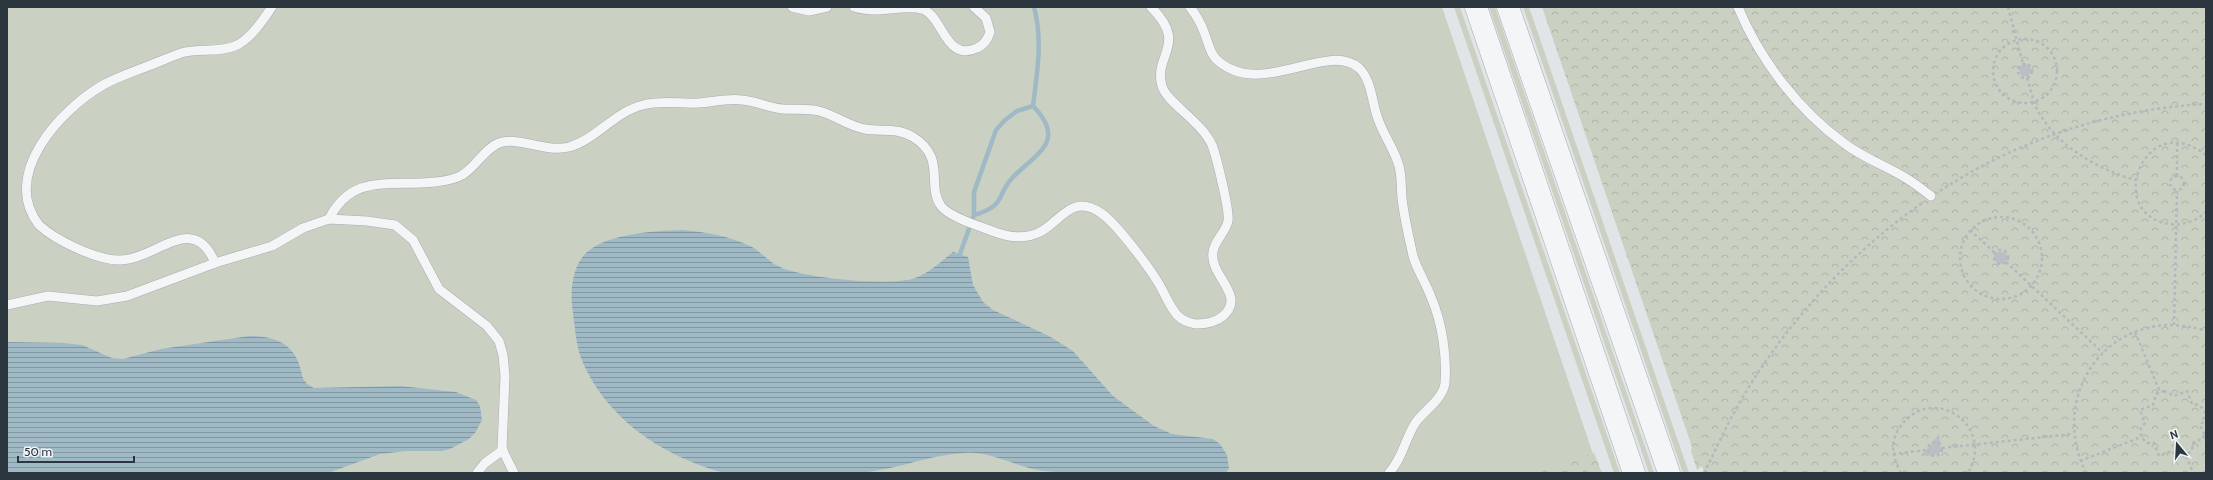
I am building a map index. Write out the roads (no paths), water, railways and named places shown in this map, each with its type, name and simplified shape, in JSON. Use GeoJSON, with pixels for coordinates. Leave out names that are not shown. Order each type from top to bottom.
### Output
{"type":"FeatureCollection","features":[{"type":"Feature","properties":{"kind":"street"},"geometry":{"type":"LineString","coordinates":[[1476,7],[1634,473]]}},
{"type":"Feature","properties":{"kind":"street"},"geometry":{"type":"LineString","coordinates":[[1508,7],[1668,473]]}},
{"type":"Feature","properties":{"kind":"lane"},"geometry":{"type":"LineString","coordinates":[[215,263],[206,246],[192,238],[176,241],[133,258],[120,260],[88,252],[69,244],[40,225],[26,208],[21,184],[26,162],[37,144],[82,99],[114,80],[178,54],[189,51],[222,49],[236,46],[249,36],[272,7]]}},
{"type":"Feature","properties":{"kind":"lane"},"geometry":{"type":"LineString","coordinates":[[792,7],[809,11],[827,7]]}},
{"type":"Feature","properties":{"kind":"lane"},"geometry":{"type":"LineString","coordinates":[[854,7],[881,11],[905,8],[924,10],[933,17],[952,45],[962,50],[968,50],[983,44],[990,32],[986,18],[974,7]]}},
{"type":"Feature","properties":{"kind":"lane"},"geometry":{"type":"LineString","coordinates":[[329,219],[338,204],[357,188],[376,185],[437,182],[454,178],[470,170],[491,148],[501,142],[514,142],[555,149],[565,148],[580,143],[622,113],[640,105],[651,103],[700,103],[728,99],[750,101],[784,109],[819,111],[857,127],[871,130],[896,130],[908,134],[920,142],[929,153],[934,164],[937,198],[940,205],[948,213],[1005,236],[1021,237],[1044,230],[1071,208],[1083,206],[1092,208],[1106,218],[1149,268],[1174,312],[1181,319],[1191,323],[1204,323],[1217,320],[1227,312],[1230,307],[1230,294],[1216,270],[1212,257],[1215,245],[1224,230],[1229,215],[1218,165],[1213,149],[1205,133],[1191,117],[1167,96],[1163,88],[1161,76],[1169,38],[1165,24],[1151,7]]}},
{"type":"Feature","properties":{"kind":"lane"},"geometry":{"type":"LineString","coordinates":[[1190,7],[1200,22],[1212,54],[1224,64],[1234,69],[1254,74],[1268,74],[1321,62],[1340,61],[1358,68],[1368,84],[1379,123],[1399,165],[1402,199],[1411,247],[1416,266],[1436,310],[1442,340],[1445,384],[1442,392],[1415,423],[1400,460],[1389,473]]}},
{"type":"Feature","properties":{"kind":"lane"},"geometry":{"type":"LineString","coordinates":[[1738,7],[1764,58],[1794,97],[1811,115],[1846,145],[1909,180],[1931,196]]}},
{"type":"Feature","properties":{"kind":"lane"},"geometry":{"type":"LineString","coordinates":[[7,305],[48,296],[97,301],[115,299],[167,283],[215,263],[272,246],[303,228],[329,219],[379,222],[401,229],[413,240],[439,289],[487,326],[497,336],[502,347],[505,366],[503,450],[514,473]]}},
{"type":"Feature","properties":{"kind":"lane"},"geometry":{"type":"LineString","coordinates":[[477,473],[485,463],[503,450]]}},
{"type":"Feature","properties":{"kind":"water"},"geometry":{"type":"Polygon","coordinates":[[[682,230],[717,235],[742,243],[754,248],[776,265],[791,271],[807,275],[847,280],[887,282],[903,281],[915,278],[925,273],[953,252],[968,257],[973,285],[983,302],[993,310],[1049,336],[1073,351],[1113,396],[1154,426],[1172,434],[1213,439],[1220,444],[1227,455],[1229,468],[1226,473],[1066,473],[1044,471],[1024,467],[995,457],[975,453],[965,453],[943,455],[891,468],[867,472],[826,474],[739,474],[721,472],[677,456],[638,431],[620,416],[604,398],[591,379],[581,358],[578,347],[572,306],[572,290],[577,266],[586,253],[595,246],[606,241],[632,234],[682,230]]]}},
{"type":"Feature","properties":{"kind":"water"},"geometry":{"type":"Polygon","coordinates":[[[249,336],[266,337],[287,346],[297,358],[304,380],[314,388],[400,386],[456,392],[476,400],[480,406],[482,420],[475,433],[469,439],[450,449],[442,451],[406,451],[380,454],[328,473],[7,473],[7,342],[64,343],[82,345],[112,358],[123,359],[161,349],[249,336]]]}},
{"type":"Feature","properties":{"kind":"waterway"},"geometry":{"type":"LineString","coordinates":[[960,254],[974,215],[974,192],[996,130],[1005,120],[1017,111],[1033,106],[1039,44],[1037,19],[1034,7]]}},
{"type":"Feature","properties":{"kind":"waterway"},"geometry":{"type":"LineString","coordinates":[[974,215],[985,211],[997,203],[1008,183],[1040,152],[1045,145],[1048,137],[1047,128],[1043,118],[1033,106]]}}]}
